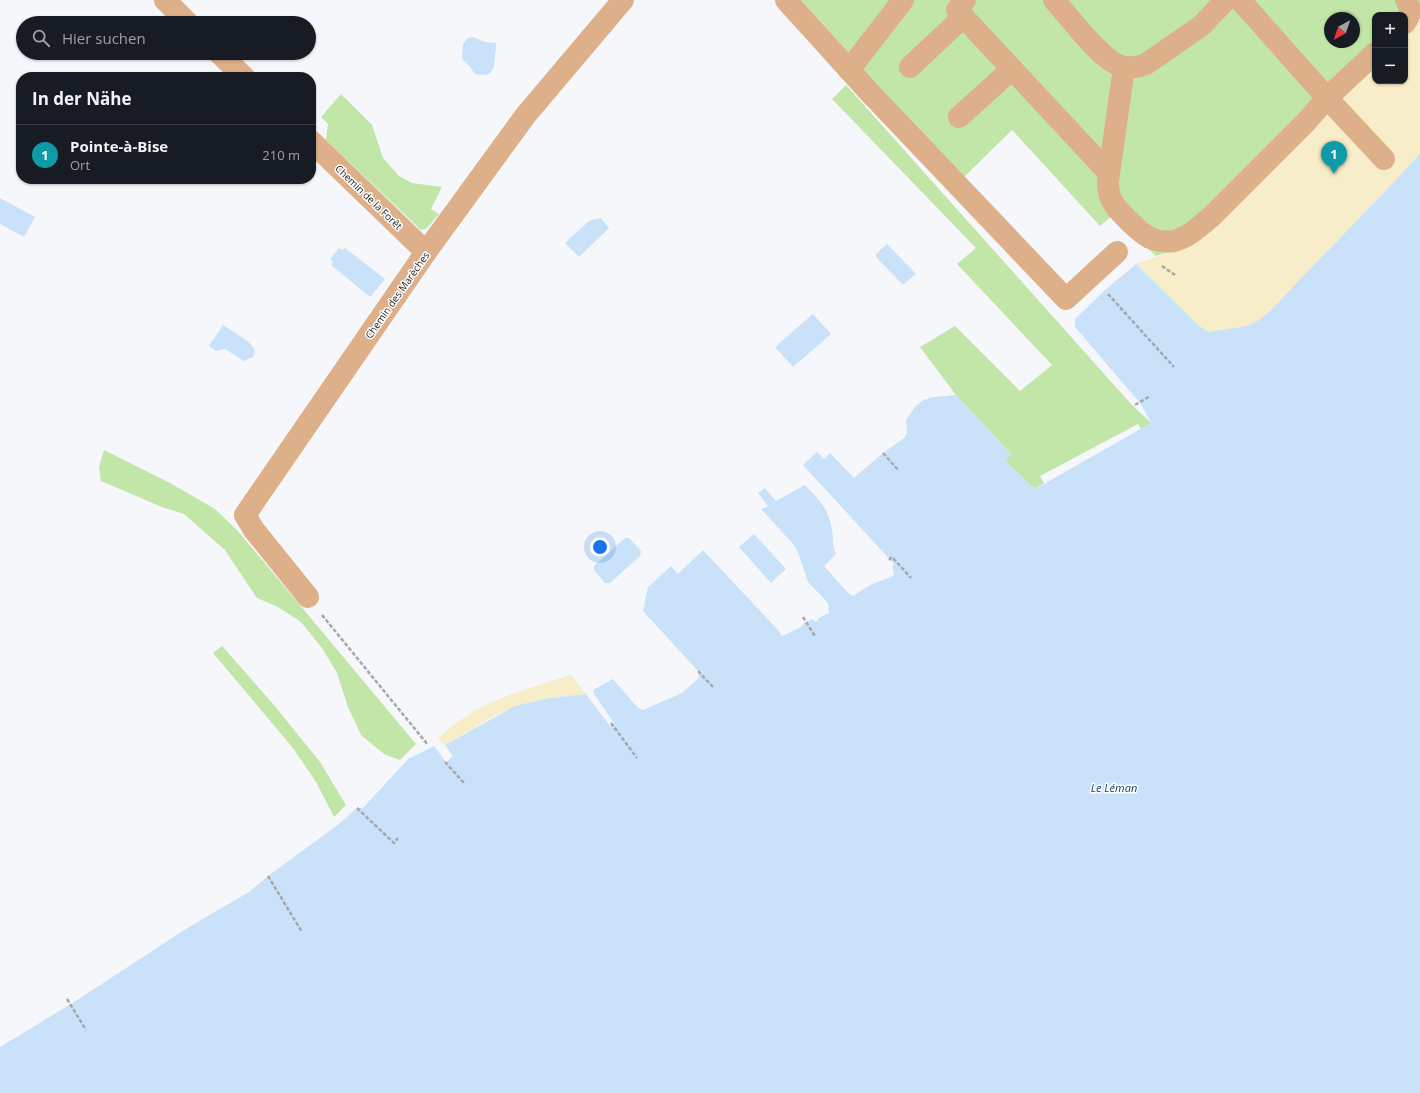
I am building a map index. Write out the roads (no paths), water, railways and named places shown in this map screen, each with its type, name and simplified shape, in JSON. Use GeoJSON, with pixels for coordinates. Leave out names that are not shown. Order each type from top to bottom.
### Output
{"type":"FeatureCollection","features":[{"type":"Feature","properties":{"kind":"street"},"geometry":{"type":"LineString","coordinates":[[164,0],[181,16]]}},
{"type":"Feature","properties":{"kind":"street","name":"Chemin des Marèches"},"geometry":{"type":"LineString","coordinates":[[308,598],[254,530],[245,515],[426,252],[525,116],[622,0]]}},
{"type":"Feature","properties":{"kind":"street"},"geometry":{"type":"LineString","coordinates":[[786,0],[849,70],[1066,298],[1117,252]]}},
{"type":"Feature","properties":{"kind":"street"},"geometry":{"type":"LineString","coordinates":[[849,70],[903,0]]}},
{"type":"Feature","properties":{"kind":"street"},"geometry":{"type":"LineString","coordinates":[[1054,0],[1103,55],[1114,64],[1136,68],[1146,64],[1201,26],[1226,0]]}},
{"type":"Feature","properties":{"kind":"street"},"geometry":{"type":"LineString","coordinates":[[1240,0],[1384,159]]}},
{"type":"Feature","properties":{"kind":"street"},"geometry":{"type":"LineString","coordinates":[[1406,0],[1410,7],[1408,17]]}},
{"type":"Feature","properties":{"kind":"street"},"geometry":{"type":"LineString","coordinates":[[910,66],[964,8],[1012,69],[1109,173]]}},
{"type":"Feature","properties":{"kind":"street"},"geometry":{"type":"LineString","coordinates":[[1124,67],[1109,173],[1108,192],[1111,201],[1143,234],[1169,242],[1176,241],[1193,231],[1211,217],[1328,98],[1372,56]]}},
{"type":"Feature","properties":{"kind":"street"},"geometry":{"type":"LineString","coordinates":[[226,60],[239,72]]}},
{"type":"Feature","properties":{"kind":"street"},"geometry":{"type":"LineString","coordinates":[[959,117],[1012,69]]}},
{"type":"Feature","properties":{"kind":"street","name":"Chemin de la Forêt"},"geometry":{"type":"LineString","coordinates":[[316,146],[426,252]]}},
{"type":"Feature","properties":{"kind":"water"},"geometry":{"type":"Polygon","coordinates":[[[473,37],[485,42],[496,43],[494,66],[489,74],[475,74],[463,60],[463,44],[468,38],[473,37]]]}},
{"type":"Feature","properties":{"kind":"water","name":"Le Léman"},"geometry":{"type":"Polygon","coordinates":[[[1420,154],[1420,1093],[0,1093],[0,1047],[71,1004],[189,927],[249,892],[268,876],[339,824],[357,808],[363,808],[408,759],[434,746],[446,762],[453,756],[445,745],[515,706],[550,698],[586,694],[610,726],[614,723],[594,694],[593,690],[613,679],[638,708],[643,710],[682,693],[699,678],[698,671],[643,611],[648,587],[671,566],[678,574],[703,550],[782,636],[801,627],[804,623],[812,619],[816,622],[819,618],[829,613],[828,603],[808,582],[794,545],[761,509],[768,506],[758,493],[765,488],[776,501],[805,485],[823,505],[833,533],[836,554],[824,566],[847,592],[853,596],[870,585],[893,576],[894,573],[892,567],[894,564],[803,465],[817,452],[824,459],[830,453],[854,478],[883,453],[904,438],[907,433],[906,420],[915,407],[923,400],[934,397],[956,395],[1011,454],[1005,461],[1035,489],[1151,423],[1140,403],[1075,327],[1075,319],[1105,290],[1136,264],[1197,324],[1208,332],[1247,326],[1259,320],[1270,311],[1420,154]]]}},
{"type":"Feature","properties":{"kind":"water"},"geometry":{"type":"Polygon","coordinates":[[[0,198],[35,217],[24,237],[0,224],[0,198]]]}},
{"type":"Feature","properties":{"kind":"water"},"geometry":{"type":"Polygon","coordinates":[[[601,218],[609,228],[579,257],[565,243],[589,221],[601,218]]]}},
{"type":"Feature","properties":{"kind":"water"},"geometry":{"type":"Polygon","coordinates":[[[887,244],[916,274],[903,285],[876,257],[876,254],[887,244]]]}},
{"type":"Feature","properties":{"kind":"water"},"geometry":{"type":"Polygon","coordinates":[[[339,248],[342,250],[345,248],[385,279],[370,297],[331,265],[333,262],[330,259],[339,248]]]}},
{"type":"Feature","properties":{"kind":"water"},"geometry":{"type":"Polygon","coordinates":[[[813,314],[831,334],[793,367],[775,347],[813,314]]]}},
{"type":"Feature","properties":{"kind":"water"},"geometry":{"type":"Polygon","coordinates":[[[223,325],[249,342],[255,350],[253,357],[244,361],[225,349],[216,351],[209,346],[223,325]]]}},
{"type":"Feature","properties":{"kind":"water"},"geometry":{"type":"Polygon","coordinates":[[[754,534],[786,569],[771,583],[739,547],[754,534]]]}},
{"type":"Feature","properties":{"kind":"water"},"geometry":{"type":"Polygon","coordinates":[[[625,538],[629,538],[641,551],[640,556],[610,583],[605,583],[594,570],[594,566],[625,538]]]}},
{"type":"Feature","properties":{"kind":"place","name":"Pointe-à-Bise"},"geometry":{"type":"Point","coordinates":[1334,174]}}]}
